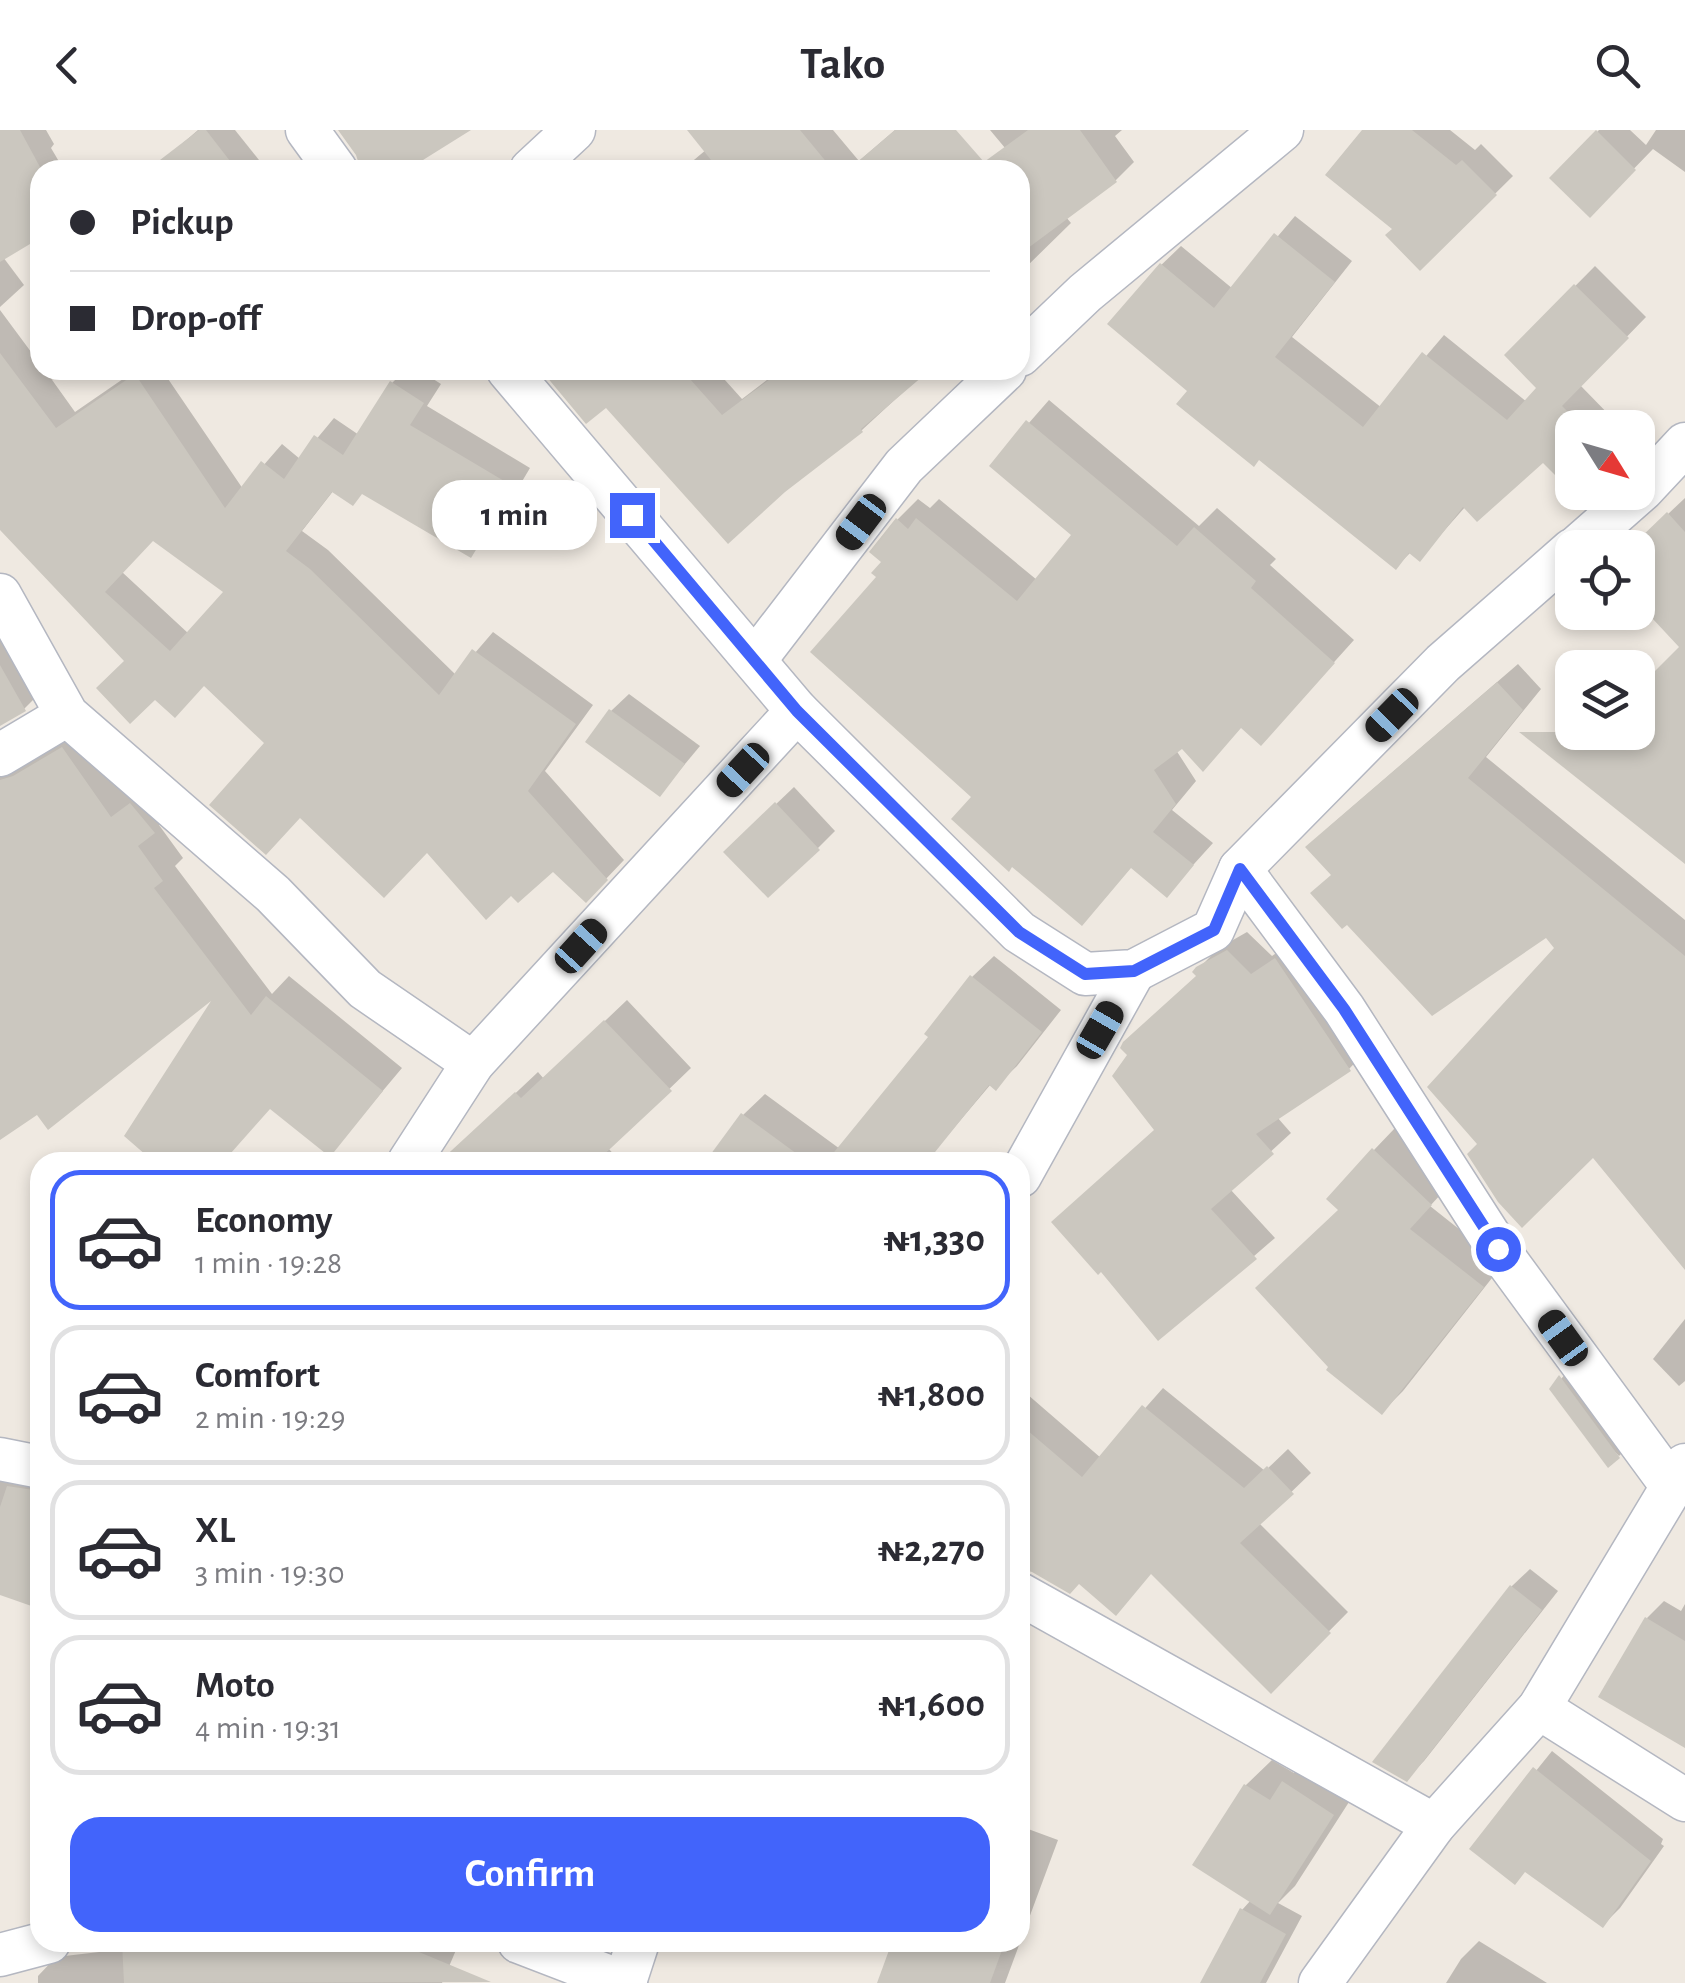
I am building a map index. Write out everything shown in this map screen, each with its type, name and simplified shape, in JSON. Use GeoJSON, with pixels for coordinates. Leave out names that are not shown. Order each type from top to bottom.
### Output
{"type":"FeatureCollection","features":[{"type":"Feature","properties":{"kind":"street"},"geometry":{"type":"LineString","coordinates":[[307,130],[329,160]]}},
{"type":"Feature","properties":{"kind":"street"},"geometry":{"type":"LineString","coordinates":[[542,160],[574,130]]}},
{"type":"Feature","properties":{"kind":"street"},"geometry":{"type":"LineString","coordinates":[[1030,345],[1086,292],[1282,130]]}},
{"type":"Feature","properties":{"kind":"street"},"geometry":{"type":"LineString","coordinates":[[517,380],[797,711],[1019,932],[1085,974],[1134,971],[1214,930],[1240,869],[1443,663],[1555,566]]}},
{"type":"Feature","properties":{"kind":"street"},"geometry":{"type":"LineString","coordinates":[[755,660],[904,466],[994,380]]}},
{"type":"Feature","properties":{"kind":"street"},"geometry":{"type":"LineString","coordinates":[[1595,530],[1685,444]]}},
{"type":"Feature","properties":{"kind":"street"},"geometry":{"type":"LineString","coordinates":[[0,595],[67,715],[273,894],[365,989],[473,1063]]}},
{"type":"Feature","properties":{"kind":"street"},"geometry":{"type":"LineString","coordinates":[[425,1152],[473,1063],[797,711]]}},
{"type":"Feature","properties":{"kind":"street"},"geometry":{"type":"LineString","coordinates":[[0,756],[67,715]]}},
{"type":"Feature","properties":{"kind":"street"},"geometry":{"type":"LineString","coordinates":[[1240,869],[1344,1009],[1498,1249],[1678,1475],[1539,1708],[1434,1825],[1320,1983]]}},
{"type":"Feature","properties":{"kind":"street"},"geometry":{"type":"LineString","coordinates":[[1030,1158],[1134,971]]}},
{"type":"Feature","properties":{"kind":"street"},"geometry":{"type":"LineString","coordinates":[[0,1459],[30,1465]]}},
{"type":"Feature","properties":{"kind":"street"},"geometry":{"type":"LineString","coordinates":[[1030,1600],[1434,1825]]}},
{"type":"Feature","properties":{"kind":"street"},"geometry":{"type":"LineString","coordinates":[[1539,1708],[1685,1800]]}},
{"type":"Feature","properties":{"kind":"street"},"geometry":{"type":"LineString","coordinates":[[5,1964],[30,1952]]}},
{"type":"Feature","properties":{"kind":"street"},"geometry":{"type":"LineString","coordinates":[[546,1952],[626,1983],[635,1952]]}},
{"type":"Feature","properties":{"kind":"building"},"geometry":{"type":"Polygon","coordinates":[[[0,130],[20,130],[36,160],[30,160],[30,244],[0,262],[0,130]]]}},
{"type":"Feature","properties":{"kind":"building"},"geometry":{"type":"Polygon","coordinates":[[[199,130],[206,130],[229,160],[160,160],[199,130]]]}},
{"type":"Feature","properties":{"kind":"building"},"geometry":{"type":"Polygon","coordinates":[[[338,130],[471,130],[423,160],[358,160],[338,130]]]}},
{"type":"Feature","properties":{"kind":"building"},"geometry":{"type":"Polygon","coordinates":[[[687,130],[800,130],[825,160],[711,160],[687,130]]]}},
{"type":"Feature","properties":{"kind":"building"},"geometry":{"type":"Polygon","coordinates":[[[895,130],[956,130],[982,160],[860,160],[895,130]]]}},
{"type":"Feature","properties":{"kind":"building"},"geometry":{"type":"Polygon","coordinates":[[[1028,130],[1080,130],[1117,182],[1030,247],[1030,160],[987,160],[1028,130]]]}},
{"type":"Feature","properties":{"kind":"building"},"geometry":{"type":"Polygon","coordinates":[[[1362,130],[1412,130],[1456,165],[1462,160],[1497,195],[1420,271],[1385,235],[1392,229],[1325,175],[1362,130]]]}},
{"type":"Feature","properties":{"kind":"building"},"geometry":{"type":"Polygon","coordinates":[[[1596,130],[1636,170],[1590,218],[1549,178],[1596,130]]]}},
{"type":"Feature","properties":{"kind":"building"},"geometry":{"type":"Polygon","coordinates":[[[1274,233],[1335,282],[1275,357],[1363,427],[1422,352],[1507,420],[1536,388],[1504,355],[1574,284],[1629,338],[1562,406],[1566,410],[1555,410],[1555,475],[1543,463],[1477,522],[1463,507],[1420,562],[1409,553],[1396,570],[1259,460],[1254,467],[1176,404],[1187,391],[1107,324],[1160,263],[1214,308],[1274,233]]]}},
{"type":"Feature","properties":{"kind":"building"},"geometry":{"type":"Polygon","coordinates":[[[0,353],[56,428],[126,380],[139,380],[225,508],[261,461],[284,479],[314,435],[343,455],[390,381],[424,403],[410,425],[514,487],[471,558],[362,494],[353,506],[332,492],[286,551],[310,569],[439,695],[472,649],[576,724],[528,791],[608,880],[586,903],[553,872],[518,903],[511,896],[486,920],[427,853],[384,898],[300,818],[266,855],[209,805],[264,743],[204,686],[175,718],[155,700],[130,724],[96,688],[124,661],[0,530],[0,353]],[[153,541],[105,592],[170,651],[223,592],[153,541]]]}},
{"type":"Feature","properties":{"kind":"building"},"geometry":{"type":"Polygon","coordinates":[[[549,380],[691,380],[722,415],[769,380],[918,380],[861,429],[863,432],[785,492],[728,544],[606,408],[586,424],[549,380]]]}},
{"type":"Feature","properties":{"kind":"building"},"geometry":{"type":"Polygon","coordinates":[[[1026,420],[1177,546],[1194,527],[1256,581],[1251,588],[1335,663],[1261,746],[1241,728],[1203,772],[1182,749],[1154,770],[1176,804],[1153,832],[1194,865],[1167,898],[1131,868],[1082,926],[1012,867],[1009,872],[951,819],[971,797],[810,652],[876,577],[871,573],[881,562],[869,552],[896,518],[908,529],[916,518],[1017,601],[1071,535],[989,466],[1026,420]]]}},
{"type":"Feature","properties":{"kind":"building"},"geometry":{"type":"Polygon","coordinates":[[[1667,512],[1685,532],[1685,864],[1519,732],[1555,732],[1555,750],[1655,750],[1655,671],[1679,647],[1655,621],[1655,530],[1648,530],[1667,512]]]}},
{"type":"Feature","properties":{"kind":"building"},"geometry":{"type":"Polygon","coordinates":[[[0,665],[26,711],[0,726],[0,665]]]}},
{"type":"Feature","properties":{"kind":"building"},"geometry":{"type":"Polygon","coordinates":[[[1497,682],[1523,710],[1468,778],[1685,956],[1685,1270],[1593,1158],[1522,1228],[1498,1202],[1467,1154],[1477,1144],[1427,1087],[1554,948],[1546,938],[1432,1016],[1347,925],[1342,929],[1310,893],[1331,875],[1305,847],[1497,682]]]}},
{"type":"Feature","properties":{"kind":"building"},"geometry":{"type":"Polygon","coordinates":[[[609,709],[685,764],[660,797],[585,742],[609,709]]]}},
{"type":"Feature","properties":{"kind":"building"},"geometry":{"type":"Polygon","coordinates":[[[62,747],[111,817],[130,803],[155,833],[138,846],[163,881],[154,888],[251,1015],[266,996],[383,1091],[334,1152],[324,1152],[270,1109],[232,1152],[142,1152],[124,1136],[211,1001],[48,1130],[37,1115],[0,1140],[0,780],[62,747]]]}},
{"type":"Feature","properties":{"kind":"building"},"geometry":{"type":"Polygon","coordinates":[[[775,802],[820,850],[768,898],[723,852],[775,802]]]}},
{"type":"Feature","properties":{"kind":"building"},"geometry":{"type":"Polygon","coordinates":[[[1227,950],[1251,974],[1275,958],[1351,1071],[1256,1134],[1274,1154],[1211,1209],[1257,1259],[1158,1341],[1101,1272],[1098,1275],[1051,1222],[1154,1130],[1112,1076],[1127,1055],[1120,1048],[1123,1042],[1196,976],[1192,972],[1196,967],[1227,950]]]}},
{"type":"Feature","properties":{"kind":"building"},"geometry":{"type":"Polygon","coordinates":[[[970,975],[1042,1032],[996,1091],[989,1085],[935,1152],[834,1152],[928,1037],[924,1034],[970,975]]]}},
{"type":"Feature","properties":{"kind":"building"},"geometry":{"type":"Polygon","coordinates":[[[604,1020],[672,1091],[607,1152],[450,1152],[515,1092],[521,1098],[604,1020]]]}},
{"type":"Feature","properties":{"kind":"building"},"geometry":{"type":"Polygon","coordinates":[[[741,1113],[794,1152],[712,1152],[741,1113]]]}},
{"type":"Feature","properties":{"kind":"building"},"geometry":{"type":"Polygon","coordinates":[[[1372,1148],[1432,1205],[1410,1229],[1484,1287],[1382,1415],[1326,1370],[1328,1367],[1255,1288],[1338,1210],[1326,1199],[1372,1148]]]}},
{"type":"Feature","properties":{"kind":"building"},"geometry":{"type":"Polygon","coordinates":[[[1559,1375],[1620,1458],[1608,1468],[1549,1389],[1559,1375]]]}},
{"type":"Feature","properties":{"kind":"building"},"geometry":{"type":"Polygon","coordinates":[[[1142,1405],[1244,1488],[1267,1466],[1294,1494],[1240,1543],[1331,1633],[1271,1694],[1151,1574],[1116,1616],[1079,1584],[1070,1594],[1030,1572],[1030,1433],[1082,1477],[1142,1405]]]}},
{"type":"Feature","properties":{"kind":"building"},"geometry":{"type":"Polygon","coordinates":[[[7,1486],[30,1489],[30,1606],[0,1595],[0,1507],[7,1486]]]}},
{"type":"Feature","properties":{"kind":"building"},"geometry":{"type":"Polygon","coordinates":[[[1510,1585],[1542,1610],[1407,1782],[1372,1762],[1510,1585]]]}},
{"type":"Feature","properties":{"kind":"building"},"geometry":{"type":"Polygon","coordinates":[[[1645,1617],[1685,1641],[1685,1748],[1598,1697],[1645,1617]]]}},
{"type":"Feature","properties":{"kind":"building"},"geometry":{"type":"Polygon","coordinates":[[[1533,1767],[1651,1861],[1603,1928],[1525,1872],[1515,1885],[1469,1849],[1533,1767]]]}},
{"type":"Feature","properties":{"kind":"building"},"geometry":{"type":"Polygon","coordinates":[[[1282,1781],[1334,1815],[1270,1915],[1192,1865],[1244,1784],[1270,1800],[1282,1781]]]}},
{"type":"Feature","properties":{"kind":"building"},"geometry":{"type":"Polygon","coordinates":[[[1240,1908],[1286,1934],[1260,1983],[1200,1983],[1240,1908]]]}},
{"type":"Feature","properties":{"kind":"building"},"geometry":{"type":"Polygon","coordinates":[[[122,1952],[419,1952],[491,1982],[124,1983],[122,1952]]]}},
{"type":"Feature","properties":{"kind":"building"},"geometry":{"type":"Polygon","coordinates":[[[888,1952],[1001,1952],[990,1983],[877,1983],[888,1952]]]}},
{"type":"Feature","properties":{"kind":"route"},"geometry":{"type":"LineString","coordinates":[[632,515],[797,711],[1019,932],[1085,974],[1134,971],[1214,930],[1240,869],[1344,1009],[1498,1249]]}}]}
